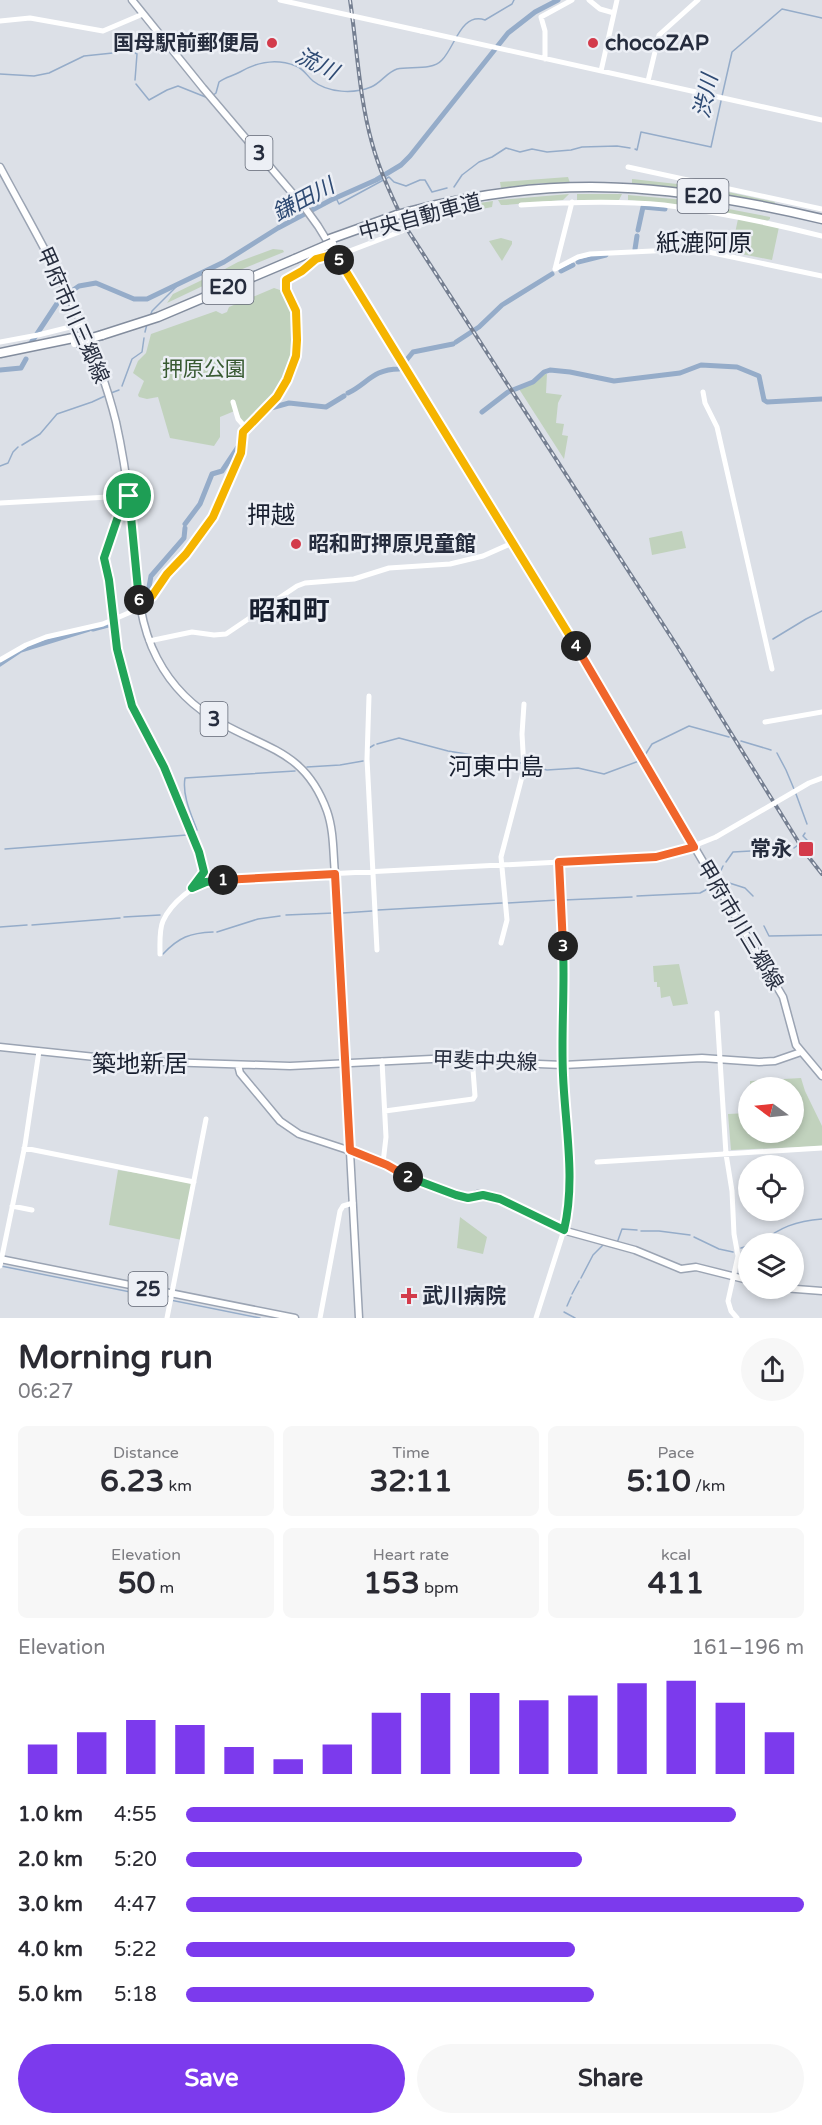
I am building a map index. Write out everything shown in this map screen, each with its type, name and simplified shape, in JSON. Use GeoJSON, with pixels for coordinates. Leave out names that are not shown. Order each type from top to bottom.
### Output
{"type":"FeatureCollection","features":[{"type":"Feature","properties":{"kind":"highway","name":"中央自動車道"},"geometry":{"type":"LineString","coordinates":[[0,358],[76,340],[144,319],[331,241],[398,217],[491,198],[571,188],[656,189],[822,219]]}},
{"type":"Feature","properties":{"kind":"highway","name":"中央自動車道"},"geometry":{"type":"LineString","coordinates":[[582,188],[698,200],[822,225]]}},
{"type":"Feature","properties":{"kind":"highway","name":"中央自動車道"},"geometry":{"type":"LineString","coordinates":[[0,353],[76,340]]}},
{"type":"Feature","properties":{"kind":"main road","name":"甲府市川三郷線"},"geometry":{"type":"LineString","coordinates":[[132,0],[311,216],[597,682],[783,997],[796,1045],[822,1076]]}},
{"type":"Feature","properties":{"kind":"main road","name":"甲府市川三郷線"},"geometry":{"type":"LineString","coordinates":[[0,167],[56,268],[82,324],[93,350],[116,422],[140,608],[149,641],[164,670],[192,703],[224,725],[281,752],[304,772],[320,795],[329,818],[335,874],[359,1318]]}},
{"type":"Feature","properties":{"kind":"main road","name":"甲斐中央線"},"geometry":{"type":"LineString","coordinates":[[0,1047],[122,1060],[290,1066],[472,1057],[514,1063],[563,1065],[702,1058],[765,1062],[801,1052]]}},
{"type":"Feature","properties":{"kind":"main road"},"geometry":{"type":"LineString","coordinates":[[238,1065],[240,1072],[287,1127],[299,1134],[350,1150],[382,1163],[416,1181],[456,1195],[468,1198],[483,1195],[500,1199],[564,1230],[635,1250],[681,1269],[696,1267],[738,1278]]}},
{"type":"Feature","properties":{"kind":"main road","name":"25"},"geometry":{"type":"LineString","coordinates":[[0,1262],[171,1298],[295,1318]]}},
{"type":"Feature","properties":{"kind":"main road"},"geometry":{"type":"LineString","coordinates":[[804,1290],[822,1291]]}},
{"type":"Feature","properties":{"kind":"street"},"geometry":{"type":"LineString","coordinates":[[280,0],[822,120]]}},
{"type":"Feature","properties":{"kind":"street"},"geometry":{"type":"LineString","coordinates":[[545,59],[545,31],[541,16],[572,0]]}},
{"type":"Feature","properties":{"kind":"street"},"geometry":{"type":"LineString","coordinates":[[589,0],[600,9],[614,13]]}},
{"type":"Feature","properties":{"kind":"street"},"geometry":{"type":"LineString","coordinates":[[601,71],[617,0]]}},
{"type":"Feature","properties":{"kind":"street"},"geometry":{"type":"LineString","coordinates":[[648,81],[659,35],[698,0]]}},
{"type":"Feature","properties":{"kind":"street"},"geometry":{"type":"LineString","coordinates":[[0,21],[30,18],[103,31],[143,14]]}},
{"type":"Feature","properties":{"kind":"street"},"geometry":{"type":"LineString","coordinates":[[628,166],[822,209]]}},
{"type":"Feature","properties":{"kind":"street"},"geometry":{"type":"LineString","coordinates":[[521,205],[572,202],[662,205],[737,217],[822,236]]}},
{"type":"Feature","properties":{"kind":"street"},"geometry":{"type":"LineString","coordinates":[[572,202],[555,269],[578,257],[590,254],[694,249],[822,276]]}},
{"type":"Feature","properties":{"kind":"street"},"geometry":{"type":"LineString","coordinates":[[0,660],[46,637],[113,620],[140,608],[152,596],[217,511],[241,453],[243,432],[280,393],[294,362],[297,348],[297,314],[286,290],[286,280],[302,271],[316,259],[339,255],[402,231]]}},
{"type":"Feature","properties":{"kind":"street"},"geometry":{"type":"LineString","coordinates":[[0,342],[82,324]]}},
{"type":"Feature","properties":{"kind":"street"},"geometry":{"type":"LineString","coordinates":[[702,392],[705,404],[717,427],[772,669]]}},
{"type":"Feature","properties":{"kind":"street"},"geometry":{"type":"LineString","coordinates":[[233,402],[238,419],[246,428]]}},
{"type":"Feature","properties":{"kind":"street"},"geometry":{"type":"LineString","coordinates":[[0,503],[127,496],[104,554],[117,649],[132,706],[164,767],[199,852],[206,882]]}},
{"type":"Feature","properties":{"kind":"street"},"geometry":{"type":"LineString","coordinates":[[149,641],[192,632],[226,634],[289,590],[305,584],[348,580],[388,568],[450,564],[483,556],[512,543]]}},
{"type":"Feature","properties":{"kind":"street"},"geometry":{"type":"LineString","coordinates":[[369,696],[367,759],[377,950]]}},
{"type":"Feature","properties":{"kind":"street"},"geometry":{"type":"LineString","coordinates":[[501,943],[507,920],[501,865],[502,852],[524,769],[522,734],[524,704]]}},
{"type":"Feature","properties":{"kind":"street"},"geometry":{"type":"LineString","coordinates":[[765,722],[822,712]]}},
{"type":"Feature","properties":{"kind":"street"},"geometry":{"type":"LineString","coordinates":[[192,888],[206,882],[656,857],[694,847],[716,837],[809,783],[822,778]]}},
{"type":"Feature","properties":{"kind":"street"},"geometry":{"type":"LineString","coordinates":[[536,1318],[564,1230],[568,1209],[563,1065],[564,964],[559,862]]}},
{"type":"Feature","properties":{"kind":"street"},"geometry":{"type":"LineString","coordinates":[[160,954],[165,918],[204,872]]}},
{"type":"Feature","properties":{"kind":"street"},"geometry":{"type":"LineString","coordinates":[[717,1013],[726,1154],[738,1256],[728,1301],[731,1311],[737,1318]]}},
{"type":"Feature","properties":{"kind":"street"},"geometry":{"type":"LineString","coordinates":[[0,1262],[24,1148],[39,1051]]}},
{"type":"Feature","properties":{"kind":"street"},"geometry":{"type":"LineString","coordinates":[[385,1111],[473,1099],[475,1096],[472,1057]]}},
{"type":"Feature","properties":{"kind":"street"},"geometry":{"type":"LineString","coordinates":[[382,1061],[386,1137],[382,1163]]}},
{"type":"Feature","properties":{"kind":"street"},"geometry":{"type":"LineString","coordinates":[[167,1318],[206,1119]]}},
{"type":"Feature","properties":{"kind":"street"},"geometry":{"type":"LineString","coordinates":[[24,1148],[194,1182]]}},
{"type":"Feature","properties":{"kind":"street"},"geometry":{"type":"LineString","coordinates":[[597,1162],[822,1148]]}},
{"type":"Feature","properties":{"kind":"street"},"geometry":{"type":"LineString","coordinates":[[320,1318],[340,1211],[344,1206],[353,1203]]}},
{"type":"Feature","properties":{"kind":"street"},"geometry":{"type":"LineString","coordinates":[[12,1206],[32,1210]]}},
{"type":"Feature","properties":{"kind":"green space"},"geometry":{"type":"Polygon","coordinates":[[[568,177],[570,183],[542,183],[501,188],[500,182],[568,177]]]}},
{"type":"Feature","properties":{"kind":"green space"},"geometry":{"type":"Polygon","coordinates":[[[632,179],[686,185],[684,189],[632,183],[632,179]]]}},
{"type":"Feature","properties":{"kind":"green space"},"geometry":{"type":"Polygon","coordinates":[[[696,185],[775,202],[774,205],[694,190],[696,185]]]}},
{"type":"Feature","properties":{"kind":"green space"},"geometry":{"type":"Polygon","coordinates":[[[569,194],[563,200],[506,205],[501,205],[498,200],[569,194]]]}},
{"type":"Feature","properties":{"kind":"green space"},"geometry":{"type":"Polygon","coordinates":[[[577,194],[622,194],[619,200],[577,200],[577,194]]]}},
{"type":"Feature","properties":{"kind":"green space"},"geometry":{"type":"Polygon","coordinates":[[[628,195],[685,200],[682,206],[628,200],[628,195]]]}},
{"type":"Feature","properties":{"kind":"green space"},"geometry":{"type":"Polygon","coordinates":[[[493,201],[492,207],[456,214],[454,212],[453,207],[493,201]]]}},
{"type":"Feature","properties":{"kind":"green space"},"geometry":{"type":"Polygon","coordinates":[[[692,202],[770,217],[770,219],[767,221],[691,206],[692,202]]]}},
{"type":"Feature","properties":{"kind":"green space"},"geometry":{"type":"Polygon","coordinates":[[[738,219],[779,227],[772,260],[731,252],[738,219]]]}},
{"type":"Feature","properties":{"kind":"green space"},"geometry":{"type":"Polygon","coordinates":[[[501,238],[512,241],[502,261],[489,241],[501,238]]]}},
{"type":"Feature","properties":{"kind":"green space"},"geometry":{"type":"Polygon","coordinates":[[[273,249],[284,252],[213,281],[212,276],[238,262],[273,249]]]}},
{"type":"Feature","properties":{"kind":"green space"},"geometry":{"type":"Polygon","coordinates":[[[202,280],[207,284],[167,303],[173,294],[202,280]]]}},
{"type":"Feature","properties":{"kind":"green space","name":"押原公園"},"geometry":{"type":"Polygon","coordinates":[[[274,288],[283,291],[294,311],[294,358],[276,395],[250,422],[243,423],[237,410],[220,417],[220,437],[214,446],[170,438],[158,397],[147,399],[139,397],[144,381],[133,373],[138,361],[146,353],[151,334],[216,311],[222,314],[227,312],[229,307],[274,288]]]}},
{"type":"Feature","properties":{"kind":"green space"},"geometry":{"type":"Polygon","coordinates":[[[547,374],[546,393],[562,395],[558,403],[556,423],[564,424],[562,435],[568,436],[564,459],[519,389],[533,384],[547,374]]]}},
{"type":"Feature","properties":{"kind":"green space"},"geometry":{"type":"Polygon","coordinates":[[[682,531],[686,548],[652,555],[649,538],[682,531]]]}},
{"type":"Feature","properties":{"kind":"green space"},"geometry":{"type":"Polygon","coordinates":[[[679,964],[688,1004],[673,1006],[670,996],[661,998],[660,987],[657,987],[657,982],[654,982],[653,966],[679,964]]]}},
{"type":"Feature","properties":{"kind":"green space"},"geometry":{"type":"Polygon","coordinates":[[[804,1088],[822,1126],[822,1146],[731,1150],[728,1114],[738,1114],[738,1143],[804,1143],[804,1088]]]}},
{"type":"Feature","properties":{"kind":"green space"},"geometry":{"type":"Polygon","coordinates":[[[118,1170],[194,1182],[182,1240],[109,1225],[118,1170]]]}},
{"type":"Feature","properties":{"kind":"green space"},"geometry":{"type":"Polygon","coordinates":[[[460,1217],[487,1237],[483,1254],[457,1248],[460,1217]]]}},
{"type":"Feature","properties":{"kind":"waterway","name":"流川"},"geometry":{"type":"LineString","coordinates":[[212,96],[216,93],[219,82],[267,62],[281,62],[299,67],[313,81],[333,90],[364,89],[375,85],[397,69],[433,66],[447,54],[459,32],[470,21],[485,20],[512,4],[514,0]]}},
{"type":"Feature","properties":{"kind":"waterway","name":"鎌田川"},"geometry":{"type":"LineString","coordinates":[[31,343],[60,299],[79,286],[96,283],[134,299],[147,299],[224,262],[278,228],[331,200],[376,180],[401,165],[508,33],[535,12],[558,0]]}},
{"type":"Feature","properties":{"kind":"waterway","name":"渋川"},"geometry":{"type":"LineString","coordinates":[[722,96],[732,52],[782,9],[822,18]]}},
{"type":"Feature","properties":{"kind":"waterway","name":"流川"},"geometry":{"type":"LineString","coordinates":[[0,74],[34,76],[49,73],[84,56],[132,51],[137,54],[135,80]]}},
{"type":"Feature","properties":{"kind":"waterway","name":"流川"},"geometry":{"type":"LineString","coordinates":[[136,84],[149,100],[178,86],[208,98]]}},
{"type":"Feature","properties":{"kind":"waterway","name":"渋川"},"geometry":{"type":"LineString","coordinates":[[635,149],[637,150],[641,132],[711,147],[721,101]]}},
{"type":"Feature","properties":{"kind":"waterway"},"geometry":{"type":"LineString","coordinates":[[454,187],[462,175],[479,162],[506,148],[520,152],[532,149],[547,152],[582,147],[630,148]]}},
{"type":"Feature","properties":{"kind":"waterway"},"geometry":{"type":"LineString","coordinates":[[336,198],[339,204],[389,177],[394,182],[406,186],[425,180],[432,192],[447,188]]}},
{"type":"Feature","properties":{"kind":"waterway","name":"渋川"},"geometry":{"type":"LineString","coordinates":[[638,230],[643,207],[665,209]]}},
{"type":"Feature","properties":{"kind":"waterway","name":"渋川"},"geometry":{"type":"LineString","coordinates":[[635,249],[637,236]]}},
{"type":"Feature","properties":{"kind":"waterway","name":"渋川"},"geometry":{"type":"LineString","coordinates":[[578,262],[606,255]]}},
{"type":"Feature","properties":{"kind":"waterway","name":"渋川"},"geometry":{"type":"LineString","coordinates":[[561,271],[573,265]]}},
{"type":"Feature","properties":{"kind":"waterway","name":"渋川"},"geometry":{"type":"LineString","coordinates":[[456,342],[479,327],[502,305],[552,274]]}},
{"type":"Feature","properties":{"kind":"waterway"},"geometry":{"type":"LineString","coordinates":[[150,317],[152,311],[177,286]]}},
{"type":"Feature","properties":{"kind":"waterway"},"geometry":{"type":"LineString","coordinates":[[145,332],[147,324]]}},
{"type":"Feature","properties":{"kind":"waterway"},"geometry":{"type":"LineString","coordinates":[[122,386],[132,359],[142,352],[144,338]]}},
{"type":"Feature","properties":{"kind":"waterway","name":"渋川"},"geometry":{"type":"LineString","coordinates":[[348,393],[376,374],[399,369],[413,352],[453,344]]}},
{"type":"Feature","properties":{"kind":"waterway","name":"鎌田川"},"geometry":{"type":"LineString","coordinates":[[0,370],[21,368],[26,359]]}},
{"type":"Feature","properties":{"kind":"waterway"},"geometry":{"type":"LineString","coordinates":[[482,412],[508,392],[533,382],[544,372],[550,370],[614,381],[680,373],[701,365],[737,367],[759,376],[764,400],[767,402],[822,399]]}},
{"type":"Feature","properties":{"kind":"waterway"},"geometry":{"type":"LineString","coordinates":[[111,393],[119,390]]}},
{"type":"Feature","properties":{"kind":"waterway"},"geometry":{"type":"LineString","coordinates":[[22,445],[40,434],[57,414],[105,396]]}},
{"type":"Feature","properties":{"kind":"waterway","name":"渋川"},"geometry":{"type":"LineString","coordinates":[[244,438],[248,430],[271,408],[289,403],[326,407],[344,396]]}},
{"type":"Feature","properties":{"kind":"waterway","name":"渋川"},"geometry":{"type":"LineString","coordinates":[[185,524],[200,504],[212,474],[222,471],[240,444]]}},
{"type":"Feature","properties":{"kind":"waterway"},"geometry":{"type":"LineString","coordinates":[[0,466],[8,463],[18,447]]}},
{"type":"Feature","properties":{"kind":"waterway","name":"渋川"},"geometry":{"type":"LineString","coordinates":[[147,598],[151,576],[184,538],[185,528]]}},
{"type":"Feature","properties":{"kind":"waterway"},"geometry":{"type":"LineString","coordinates":[[773,639],[822,611]]}},
{"type":"Feature","properties":{"kind":"waterway","name":"渋川"},"geometry":{"type":"LineString","coordinates":[[93,629],[112,624]]}},
{"type":"Feature","properties":{"kind":"waterway","name":"渋川"},"geometry":{"type":"LineString","coordinates":[[0,664],[21,650],[89,629]]}},
{"type":"Feature","properties":{"kind":"waterway"},"geometry":{"type":"LineString","coordinates":[[645,755],[652,744],[689,726],[729,737]]}},
{"type":"Feature","properties":{"kind":"waterway"},"geometry":{"type":"LineString","coordinates":[[377,744],[399,738],[448,751],[521,763]]}},
{"type":"Feature","properties":{"kind":"waterway"},"geometry":{"type":"LineString","coordinates":[[741,741],[771,750]]}},
{"type":"Feature","properties":{"kind":"waterway"},"geometry":{"type":"LineString","coordinates":[[369,748],[374,745]]}},
{"type":"Feature","properties":{"kind":"waterway"},"geometry":{"type":"LineString","coordinates":[[777,753],[794,789]]}},
{"type":"Feature","properties":{"kind":"waterway"},"geometry":{"type":"LineString","coordinates":[[307,767],[363,761]]}},
{"type":"Feature","properties":{"kind":"waterway"},"geometry":{"type":"LineString","coordinates":[[527,765],[547,770],[578,768],[604,774],[639,761]]}},
{"type":"Feature","properties":{"kind":"waterway"},"geometry":{"type":"LineString","coordinates":[[194,833],[197,830],[186,798],[185,778],[295,771]]}},
{"type":"Feature","properties":{"kind":"waterway"},"geometry":{"type":"LineString","coordinates":[[796,794],[807,824]]}},
{"type":"Feature","properties":{"kind":"waterway"},"geometry":{"type":"LineString","coordinates":[[805,833],[803,836],[807,840],[805,842]]}},
{"type":"Feature","properties":{"kind":"waterway"},"geometry":{"type":"LineString","coordinates":[[5,849],[187,835]]}},
{"type":"Feature","properties":{"kind":"waterway"},"geometry":{"type":"LineString","coordinates":[[794,848],[798,845]]}},
{"type":"Feature","properties":{"kind":"waterway"},"geometry":{"type":"LineString","coordinates":[[726,862],[733,852],[790,849]]}},
{"type":"Feature","properties":{"kind":"waterway"},"geometry":{"type":"LineString","coordinates":[[723,866],[718,877],[723,880]]}},
{"type":"Feature","properties":{"kind":"waterway"},"geometry":{"type":"LineString","coordinates":[[723,881],[745,888],[753,896]]}},
{"type":"Feature","properties":{"kind":"waterway"},"geometry":{"type":"LineString","coordinates":[[637,896],[700,893],[715,885]]}},
{"type":"Feature","properties":{"kind":"waterway"},"geometry":{"type":"LineString","coordinates":[[564,900],[632,897]]}},
{"type":"Feature","properties":{"kind":"waterway"},"geometry":{"type":"LineString","coordinates":[[507,903],[558,900]]}},
{"type":"Feature","properties":{"kind":"waterway"},"geometry":{"type":"LineString","coordinates":[[378,910],[502,903]]}},
{"type":"Feature","properties":{"kind":"waterway"},"geometry":{"type":"LineString","coordinates":[[343,913],[372,911]]}},
{"type":"Feature","properties":{"kind":"waterway"},"geometry":{"type":"LineString","coordinates":[[286,915],[334,913]]}},
{"type":"Feature","properties":{"kind":"waterway"},"geometry":{"type":"LineString","coordinates":[[124,917],[160,915]]}},
{"type":"Feature","properties":{"kind":"waterway"},"geometry":{"type":"LineString","coordinates":[[217,932],[258,919],[280,916]]}},
{"type":"Feature","properties":{"kind":"waterway"},"geometry":{"type":"LineString","coordinates":[[32,925],[120,918]]}},
{"type":"Feature","properties":{"kind":"waterway"},"geometry":{"type":"LineString","coordinates":[[0,927],[27,925]]}},
{"type":"Feature","properties":{"kind":"waterway"},"geometry":{"type":"LineString","coordinates":[[764,926],[769,936],[822,935]]}},
{"type":"Feature","properties":{"kind":"waterway"},"geometry":{"type":"LineString","coordinates":[[163,954],[185,937],[213,932]]}},
{"type":"Feature","properties":{"kind":"waterway"},"geometry":{"type":"LineString","coordinates":[[774,1233],[804,1221],[822,1219]]}},
{"type":"Feature","properties":{"kind":"waterway"},"geometry":{"type":"LineString","coordinates":[[617,1243],[622,1229],[637,1230]]}},
{"type":"Feature","properties":{"kind":"waterway"},"geometry":{"type":"LineString","coordinates":[[641,1231],[690,1235]]}},
{"type":"Feature","properties":{"kind":"waterway"},"geometry":{"type":"LineString","coordinates":[[694,1237],[719,1249],[733,1252]]}},
{"type":"Feature","properties":{"kind":"waterway"},"geometry":{"type":"LineString","coordinates":[[581,1278],[593,1255],[604,1244]]}},
{"type":"Feature","properties":{"kind":"waterway"},"geometry":{"type":"LineString","coordinates":[[1,1266],[260,1318]]}},
{"type":"Feature","properties":{"kind":"waterway"},"geometry":{"type":"LineString","coordinates":[[572,1294],[579,1281]]}},
{"type":"Feature","properties":{"kind":"waterway"},"geometry":{"type":"LineString","coordinates":[[567,1306],[571,1297]]}},
{"type":"Feature","properties":{"kind":"waterway"},"geometry":{"type":"LineString","coordinates":[[564,1312],[575,1318]]}},
{"type":"Feature","properties":{"kind":"railway"},"geometry":{"type":"LineString","coordinates":[[350,0],[361,90],[372,143],[379,165],[407,229],[677,646],[804,851],[822,874]]}},
{"type":"Feature","properties":{"kind":"place","name":"国母駅前郵便局"},"geometry":{"type":"Point","coordinates":[272,43]}},
{"type":"Feature","properties":{"kind":"place","name":"chocoZAP"},"geometry":{"type":"Point","coordinates":[593,43]}},
{"type":"Feature","properties":{"kind":"place","name":"昭和町押原児童館"},"geometry":{"type":"Point","coordinates":[296,544]}},
{"type":"Feature","properties":{"kind":"place","name":"常永"},"geometry":{"type":"Point","coordinates":[806,849]}},
{"type":"Feature","properties":{"kind":"place","name":"武川病院"},"geometry":{"type":"Point","coordinates":[409,1296]}},
{"type":"Feature","properties":{"kind":"district","name":"紙漉阿原"},"geometry":{"type":"Point","coordinates":[704,243]}},
{"type":"Feature","properties":{"kind":"district","name":"押越"},"geometry":{"type":"Point","coordinates":[271,515]}},
{"type":"Feature","properties":{"kind":"district","name":"昭和町"},"geometry":{"type":"Point","coordinates":[289,611]}},
{"type":"Feature","properties":{"kind":"district","name":"河東中島"},"geometry":{"type":"Point","coordinates":[496,767]}},
{"type":"Feature","properties":{"kind":"district","name":"築地新居"},"geometry":{"type":"Point","coordinates":[140,1064]}},
{"type":"Feature","properties":{"kind":"route"},"geometry":{"type":"LineString","coordinates":[[335,254],[568,633],[694,847],[656,857],[559,862],[564,964],[563,1076],[568,1180],[568,1209],[564,1230],[500,1199],[477,1194],[468,1198],[456,1195],[416,1181],[387,1165],[350,1150],[335,874],[213,880],[192,888],[204,872],[199,852],[161,761],[132,706],[117,648],[104,554],[125,496],[129,496],[140,608],[186,554],[217,511],[241,453],[243,432],[277,397],[287,380],[296,356],[297,314],[286,290],[286,280],[302,271],[316,259],[335,254]]}}]}
